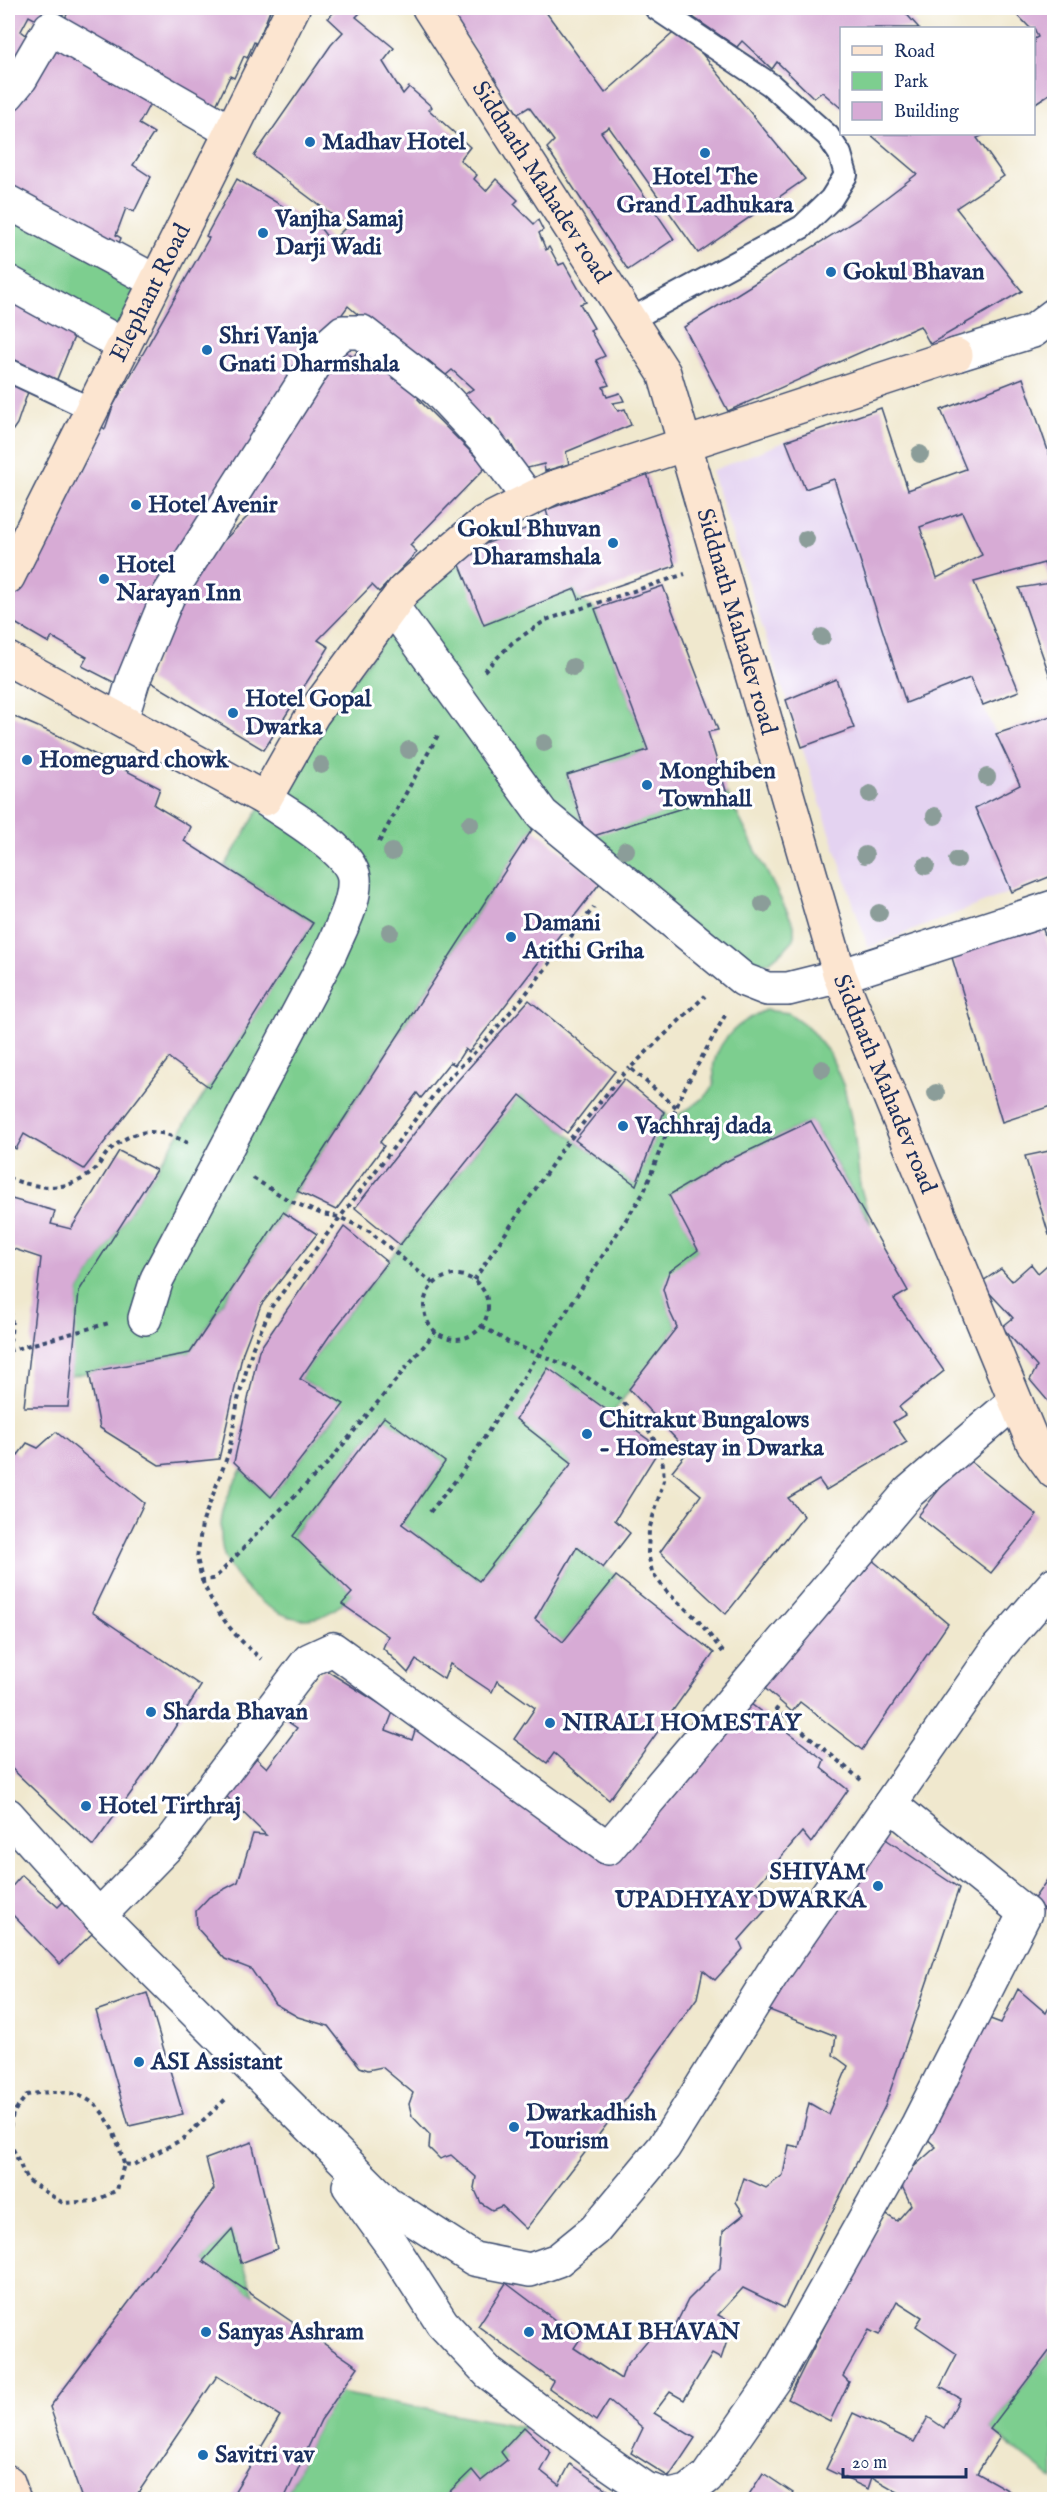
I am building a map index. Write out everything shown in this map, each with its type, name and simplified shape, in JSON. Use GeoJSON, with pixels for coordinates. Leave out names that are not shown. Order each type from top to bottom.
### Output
{"type":"FeatureCollection","features":[{"type":"Feature","properties":{"kind":"main road","name":"Elephant Road"},"geometry":{"type":"LineString","coordinates":[[8,576],[293,8]]}},
{"type":"Feature","properties":{"kind":"main road","name":"Siddnath Mahadev road"},"geometry":{"type":"LineString","coordinates":[[429,8],[664,373],[840,976],[1033,1443],[1050,1456]]}},
{"type":"Feature","properties":{"kind":"main road"},"geometry":{"type":"LineString","coordinates":[[8,659],[265,799],[313,714],[404,590],[483,523],[552,488],[956,355]]}},
{"type":"Feature","properties":{"kind":"main road"},"geometry":{"type":"LineString","coordinates":[[8,2482],[14,2499]]}},
{"type":"Feature","properties":{"kind":"street"},"geometry":{"type":"LineString","coordinates":[[8,93],[21,78],[55,18],[230,131]]}},
{"type":"Feature","properties":{"kind":"street"},"geometry":{"type":"LineString","coordinates":[[8,202],[155,282]]}},
{"type":"Feature","properties":{"kind":"street"},"geometry":{"type":"LineString","coordinates":[[8,282],[123,345]]}},
{"type":"Feature","properties":{"kind":"street"},"geometry":{"type":"LineString","coordinates":[[956,355],[1032,331],[1054,315]]}},
{"type":"Feature","properties":{"kind":"street"},"geometry":{"type":"LineString","coordinates":[[121,720],[133,681],[168,596],[326,347],[343,332],[362,332],[436,390],[488,444],[530,499]]}},
{"type":"Feature","properties":{"kind":"street"},"geometry":{"type":"LineString","coordinates":[[392,606],[542,814],[744,980],[766,989],[788,989],[840,976],[1054,907]]}},
{"type":"Feature","properties":{"kind":"street"},"geometry":{"type":"LineString","coordinates":[[145,1318],[157,1279],[330,953],[352,899],[354,876],[336,847],[265,799]]}},
{"type":"Feature","properties":{"kind":"street"},"geometry":{"type":"LineString","coordinates":[[99,1916],[172,1841],[309,1660],[333,1650],[608,1848],[909,1492],[1015,1401]]}},
{"type":"Feature","properties":{"kind":"street"},"geometry":{"type":"LineString","coordinates":[[8,1815],[99,1916],[386,2202],[474,2259],[530,2270],[558,2260],[596,2230],[664,2147],[772,1974],[998,1648],[1054,1584]]}},
{"type":"Feature","properties":{"kind":"street"},"geometry":{"type":"LineString","coordinates":[[295,2112],[391,2244],[442,2323],[489,2373],[594,2453],[646,2489],[669,2496],[688,2492],[707,2477],[775,2379],[918,2124],[1024,1912],[890,1804]]}},
{"type":"Feature","properties":{"kind":"lane"},"geometry":{"type":"LineString","coordinates":[[630,320],[802,227],[831,199],[846,175],[840,154],[828,136],[771,85],[656,8]]}},
{"type":"Feature","properties":{"kind":"lane"},"geometry":{"type":"LineString","coordinates":[[8,370],[91,409]]}},
{"type":"Feature","properties":{"kind":"path"},"geometry":{"type":"LineString","coordinates":[[292,1682],[248,1649],[213,1606],[202,1580],[197,1557],[202,1524],[229,1452],[238,1400],[253,1347],[272,1306],[440,1087],[470,1058],[524,996],[618,877]]}},
{"type":"Feature","properties":{"kind":"path"},"geometry":{"type":"LineString","coordinates":[[430,1512],[460,1475],[644,1192],[676,1107],[744,980],[728,978],[720,981],[621,1076],[563,1148],[474,1280]]}},
{"type":"Feature","properties":{"kind":"path"},"geometry":{"type":"LineString","coordinates":[[630,1068],[676,1107]]}},
{"type":"Feature","properties":{"kind":"path"},"geometry":{"type":"LineString","coordinates":[[453,1275],[474,1280],[486,1296],[488,1306],[487,1317],[482,1326],[464,1337],[454,1338],[436,1331],[425,1312],[424,1302],[428,1292],[434,1284],[453,1275]]}},
{"type":"Feature","properties":{"kind":"path"},"geometry":{"type":"LineString","coordinates":[[8,1302],[11,1330],[8,1356]]}},
{"type":"Feature","properties":{"kind":"path"},"geometry":{"type":"LineString","coordinates":[[8,1351],[109,1323],[145,1318]]}},
{"type":"Feature","properties":{"kind":"path"},"geometry":{"type":"LineString","coordinates":[[482,1326],[508,1342],[541,1353],[573,1368],[621,1400],[648,1429],[662,1454],[664,1480],[649,1530],[648,1553],[652,1572],[667,1592],[697,1619],[747,1682],[816,1744],[890,1804]]}},
{"type":"Feature","properties":{"kind":"path"},"geometry":{"type":"LineString","coordinates":[[202,1580],[213,1579],[221,1572],[328,1463],[436,1331]]}},
{"type":"Feature","properties":{"kind":"path"},"geometry":{"type":"LineString","coordinates":[[124,2164],[133,2165],[183,2139],[255,2071]]}},
{"type":"Feature","properties":{"kind":"path"},"geometry":{"type":"LineString","coordinates":[[51,2090],[81,2095],[104,2112],[118,2140],[124,2164],[117,2190],[95,2201],[63,2203],[27,2180],[8,2138],[14,2113],[27,2095],[51,2090]]}},
{"type":"Feature","properties":{"kind":"shaded area"},"geometry":{"type":"Polygon","coordinates":[[[786,441],[805,488],[834,479],[906,703],[970,678],[1054,859],[1054,875],[868,948],[711,471],[786,441]]]}},
{"type":"Feature","properties":{"kind":"green space"},"geometry":{"type":"Polygon","coordinates":[[[8,202],[155,281],[123,345],[8,282],[8,202]]]}},
{"type":"Feature","properties":{"kind":"green space"},"geometry":{"type":"Polygon","coordinates":[[[452,549],[575,589],[579,599],[595,609],[648,750],[567,776],[586,837],[727,794],[794,925],[794,939],[769,962],[756,966],[739,960],[542,814],[190,1353],[70,1376],[79,1291],[313,923],[225,866],[265,799],[452,549]]]}},
{"type":"Feature","properties":{"kind":"green space"},"geometry":{"type":"Polygon","coordinates":[[[765,1010],[789,1013],[808,1027],[830,1054],[844,1087],[854,1131],[860,1185],[871,1224],[811,1121],[725,1162],[670,1195],[698,1250],[676,1268],[666,1283],[666,1300],[677,1327],[612,1414],[517,1419],[572,1463],[479,1581],[402,1524],[445,1462],[384,1417],[293,1535],[352,1593],[329,1613],[305,1619],[278,1612],[253,1595],[234,1573],[226,1559],[222,1545],[221,1527],[224,1510],[237,1477],[241,1470],[271,1497],[344,1405],[300,1379],[330,1335],[520,1095],[575,1140],[636,1185],[664,1112],[672,1119],[695,1105],[710,1091],[714,1080],[714,1063],[721,1045],[740,1024],[765,1010]]]}},
{"type":"Feature","properties":{"kind":"green space"},"geometry":{"type":"Polygon","coordinates":[[[577,1547],[616,1576],[563,1642],[535,1619],[577,1547]]]}},
{"type":"Feature","properties":{"kind":"green space"},"geometry":{"type":"Polygon","coordinates":[[[232,2229],[254,2296],[203,2261],[232,2229]]]}},
{"type":"Feature","properties":{"kind":"green space"},"geometry":{"type":"Polygon","coordinates":[[[1054,2345],[1054,2480],[990,2429],[1054,2345]]]}},
{"type":"Feature","properties":{"kind":"green space"},"geometry":{"type":"Polygon","coordinates":[[[340,2393],[524,2427],[501,2452],[507,2460],[481,2481],[472,2471],[442,2499],[284,2500],[321,2420],[340,2393]]]}},
{"type":"Feature","properties":{"kind":"building"},"geometry":{"type":"Polygon","coordinates":[[[8,8],[47,8],[40,22],[29,16],[21,31],[30,38],[8,73],[8,8]]]}},
{"type":"Feature","properties":{"kind":"building"},"geometry":{"type":"Polygon","coordinates":[[[70,8],[271,8],[257,44],[254,42],[247,58],[244,56],[234,78],[230,76],[212,114],[62,25],[70,8]]]}},
{"type":"Feature","properties":{"kind":"building"},"geometry":{"type":"Polygon","coordinates":[[[338,8],[365,8],[356,17],[394,48],[383,62],[403,94],[409,87],[432,107],[429,110],[470,147],[460,160],[477,175],[474,179],[486,191],[496,179],[518,200],[514,204],[534,224],[538,220],[543,230],[539,233],[546,250],[549,247],[559,265],[564,263],[586,302],[580,304],[594,328],[590,330],[605,356],[596,360],[609,385],[603,387],[607,397],[620,393],[624,401],[613,403],[618,411],[625,409],[631,425],[566,452],[569,464],[545,471],[544,464],[524,469],[510,442],[502,442],[490,418],[480,421],[461,397],[473,389],[452,370],[446,375],[428,360],[419,367],[348,306],[285,392],[123,687],[82,666],[87,657],[52,637],[49,643],[8,619],[8,602],[26,559],[95,422],[105,429],[113,406],[209,238],[206,236],[237,179],[321,229],[331,242],[347,226],[254,156],[331,45],[343,32],[328,18],[338,8]]]}},
{"type":"Feature","properties":{"kind":"building"},"geometry":{"type":"Polygon","coordinates":[[[446,8],[543,8],[605,93],[680,27],[805,179],[698,253],[609,127],[601,132],[674,239],[628,270],[547,148],[554,141],[529,107],[518,114],[446,8]]]}},
{"type":"Feature","properties":{"kind":"building"},"geometry":{"type":"Polygon","coordinates":[[[700,8],[901,8],[918,27],[840,27],[840,107],[822,92],[814,98],[777,62],[772,69],[742,41],[737,47],[693,17],[700,8]]]}},
{"type":"Feature","properties":{"kind":"building"},"geometry":{"type":"Polygon","coordinates":[[[1011,8],[1054,8],[1054,91],[1035,103],[1035,38],[1038,37],[1035,27],[1029,27],[1011,8]]]}},
{"type":"Feature","properties":{"kind":"building"},"geometry":{"type":"Polygon","coordinates":[[[54,39],[153,98],[139,124],[154,133],[133,165],[151,177],[134,212],[126,208],[116,235],[121,238],[116,251],[8,195],[8,108],[54,39]]]}},
{"type":"Feature","properties":{"kind":"building"},"geometry":{"type":"Polygon","coordinates":[[[871,135],[984,135],[977,138],[1004,176],[956,208],[1022,291],[930,344],[920,326],[728,411],[684,327],[858,219],[917,174],[871,135]]]}},
{"type":"Feature","properties":{"kind":"building"},"geometry":{"type":"Polygon","coordinates":[[[8,291],[78,327],[55,384],[8,361],[8,291]]]}},
{"type":"Feature","properties":{"kind":"building"},"geometry":{"type":"Polygon","coordinates":[[[366,341],[423,387],[418,399],[486,467],[410,545],[417,552],[379,592],[372,585],[318,640],[329,647],[264,750],[149,681],[183,582],[253,511],[241,500],[274,462],[266,456],[336,344],[353,357],[366,341]]]}},
{"type":"Feature","properties":{"kind":"building"},"geometry":{"type":"Polygon","coordinates":[[[8,376],[30,386],[17,424],[8,437],[8,376]]]}},
{"type":"Feature","properties":{"kind":"building"},"geometry":{"type":"Polygon","coordinates":[[[1023,378],[1054,468],[1054,688],[1019,588],[1051,583],[1044,563],[974,582],[1019,691],[983,705],[970,678],[906,703],[834,479],[805,489],[786,441],[881,408],[908,490],[966,469],[941,410],[1023,378]],[[962,512],[920,527],[937,578],[982,555],[962,512]]]}},
{"type":"Feature","properties":{"kind":"building"},"geometry":{"type":"Polygon","coordinates":[[[647,473],[675,566],[579,599],[575,589],[484,625],[456,555],[549,520],[546,510],[647,473]]]}},
{"type":"Feature","properties":{"kind":"building"},"geometry":{"type":"Polygon","coordinates":[[[663,586],[718,730],[708,732],[727,794],[587,838],[567,775],[648,750],[595,609],[663,586]]]}},
{"type":"Feature","properties":{"kind":"building"},"geometry":{"type":"Polygon","coordinates":[[[836,679],[854,728],[802,747],[786,700],[836,679]]]}},
{"type":"Feature","properties":{"kind":"building"},"geometry":{"type":"Polygon","coordinates":[[[8,714],[57,735],[160,788],[154,805],[191,827],[184,841],[313,923],[209,1087],[169,1058],[84,1169],[24,1134],[16,1149],[8,1144],[8,714]]]}},
{"type":"Feature","properties":{"kind":"building"},"geometry":{"type":"Polygon","coordinates":[[[1054,715],[1054,875],[1012,892],[975,808],[1020,785],[996,734],[1054,715]]]}},
{"type":"Feature","properties":{"kind":"building","name":"Damani Atithi Griha"},"geometry":{"type":"Polygon","coordinates":[[[533,828],[600,883],[469,1052],[465,1049],[455,1065],[450,1062],[421,1098],[417,1093],[380,1142],[384,1146],[336,1210],[297,1191],[533,828]]]}},
{"type":"Feature","properties":{"kind":"building"},"geometry":{"type":"Polygon","coordinates":[[[1039,918],[1054,961],[1054,1105],[1002,1122],[950,951],[1039,918]]]}},
{"type":"Feature","properties":{"kind":"building"},"geometry":{"type":"Polygon","coordinates":[[[529,1000],[615,1071],[567,1133],[520,1095],[400,1245],[355,1208],[443,1097],[529,1000]]]}},
{"type":"Feature","properties":{"kind":"building","name":"Vachhraj dada"},"geometry":{"type":"Polygon","coordinates":[[[624,1079],[664,1112],[636,1185],[575,1140],[624,1079]]]}},
{"type":"Feature","properties":{"kind":"building"},"geometry":{"type":"Polygon","coordinates":[[[811,1121],[908,1291],[894,1299],[944,1371],[899,1407],[905,1415],[893,1422],[907,1442],[826,1490],[819,1480],[788,1498],[804,1516],[726,1614],[660,1552],[701,1495],[672,1471],[685,1455],[677,1440],[629,1389],[677,1327],[663,1289],[669,1272],[698,1250],[669,1195],[725,1162],[811,1121]]]}},
{"type":"Feature","properties":{"kind":"building"},"geometry":{"type":"Polygon","coordinates":[[[1054,1150],[1054,1233],[1049,1235],[1025,1156],[1054,1150]]]}},
{"type":"Feature","properties":{"kind":"building"},"geometry":{"type":"Polygon","coordinates":[[[119,1151],[156,1170],[79,1291],[68,1407],[24,1407],[41,1258],[8,1247],[8,1198],[55,1211],[51,1224],[71,1229],[119,1151]]]}},
{"type":"Feature","properties":{"kind":"building"},"geometry":{"type":"Polygon","coordinates":[[[283,1212],[317,1234],[261,1305],[243,1352],[219,1459],[159,1465],[100,1428],[89,1372],[190,1353],[283,1212]]]}},
{"type":"Feature","properties":{"kind":"building"},"geometry":{"type":"Polygon","coordinates":[[[344,1227],[387,1262],[330,1335],[300,1379],[344,1404],[271,1497],[234,1462],[259,1350],[344,1227]]]}},
{"type":"Feature","properties":{"kind":"building"},"geometry":{"type":"Polygon","coordinates":[[[1054,1259],[1053,1407],[1030,1380],[1037,1367],[1002,1327],[1013,1318],[980,1283],[1001,1269],[1012,1281],[1031,1264],[1038,1273],[1054,1259]]]}},
{"type":"Feature","properties":{"kind":"building"},"geometry":{"type":"Polygon","coordinates":[[[548,1368],[660,1448],[615,1520],[630,1533],[603,1568],[577,1547],[535,1619],[563,1642],[616,1576],[714,1653],[609,1800],[554,1753],[547,1763],[514,1739],[535,1708],[497,1681],[492,1692],[450,1664],[444,1679],[416,1660],[408,1673],[383,1648],[388,1636],[342,1604],[352,1593],[293,1536],[384,1417],[445,1462],[402,1524],[479,1581],[572,1463],[516,1419],[548,1368]]]}},
{"type":"Feature","properties":{"kind":"building"},"geometry":{"type":"Polygon","coordinates":[[[56,1432],[144,1503],[92,1612],[201,1686],[153,1762],[93,1846],[8,1765],[8,1454],[12,1448],[18,1455],[27,1443],[38,1448],[56,1432]]]}},
{"type":"Feature","properties":{"kind":"building"},"geometry":{"type":"Polygon","coordinates":[[[965,1457],[1037,1515],[991,1573],[918,1516],[965,1457]]]}},
{"type":"Feature","properties":{"kind":"building"},"geometry":{"type":"Polygon","coordinates":[[[871,1559],[948,1624],[862,1750],[800,1702],[792,1712],[760,1684],[871,1559]]]}},
{"type":"Feature","properties":{"kind":"building"},"geometry":{"type":"Polygon","coordinates":[[[324,1669],[393,1712],[386,1730],[412,1740],[417,1724],[595,1853],[747,1701],[824,1760],[821,1768],[848,1790],[811,1843],[802,1832],[754,1889],[771,1904],[739,1940],[743,1949],[715,1980],[703,1970],[697,1998],[611,2119],[526,2229],[502,2206],[492,2210],[481,2203],[474,2188],[476,2177],[451,2155],[440,2159],[429,2148],[430,2135],[412,2116],[409,2104],[413,2093],[382,2067],[368,2070],[360,2067],[328,2026],[298,2017],[275,2004],[251,1969],[225,1959],[197,1928],[196,1911],[209,1897],[238,1882],[253,1834],[266,1835],[223,1793],[255,1757],[267,1768],[297,1728],[284,1719],[324,1669]]]}},
{"type":"Feature","properties":{"kind":"building"},"geometry":{"type":"Polygon","coordinates":[[[884,1838],[959,1888],[885,2106],[784,2308],[743,2288],[718,2315],[733,2323],[721,2359],[712,2354],[684,2400],[670,2392],[654,2413],[695,2438],[669,2477],[631,2453],[643,2428],[609,2400],[596,2421],[549,2388],[553,2381],[478,2326],[506,2283],[580,2339],[574,2348],[621,2379],[625,2367],[662,2323],[672,2332],[688,2300],[720,2268],[723,2231],[744,2214],[736,2202],[744,2178],[766,2188],[783,2175],[789,2145],[799,2147],[809,2103],[828,2114],[848,2066],[833,2055],[836,2036],[764,2008],[824,1914],[831,1918],[884,1838]]]}},
{"type":"Feature","properties":{"kind":"building"},"geometry":{"type":"Polygon","coordinates":[[[1054,1870],[1054,1918],[1033,1900],[1054,1870]]]}},
{"type":"Feature","properties":{"kind":"building"},"geometry":{"type":"Polygon","coordinates":[[[22,1875],[58,1907],[65,1900],[94,1932],[60,1964],[8,1910],[8,1891],[22,1875]]]}},
{"type":"Feature","properties":{"kind":"building"},"geometry":{"type":"Polygon","coordinates":[[[1018,1989],[1046,2013],[1054,1998],[1054,2345],[990,2429],[1000,2437],[977,2473],[1013,2493],[1010,2499],[910,2499],[872,2477],[868,2489],[826,2469],[853,2413],[914,2442],[928,2417],[944,2428],[960,2398],[940,2387],[957,2354],[916,2326],[922,2317],[897,2301],[879,2335],[869,2330],[843,2376],[849,2382],[830,2421],[788,2399],[839,2297],[885,2214],[897,2221],[911,2205],[899,2180],[936,2147],[922,2134],[982,2016],[1001,2023],[1018,1989]]]}},
{"type":"Feature","properties":{"kind":"building","name":"ASI Assistant"},"geometry":{"type":"Polygon","coordinates":[[[147,1993],[183,2114],[129,2126],[96,2011],[147,1993]]]}},
{"type":"Feature","properties":{"kind":"building","name":"Sanyas Ashram"},"geometry":{"type":"Polygon","coordinates":[[[252,2142],[277,2249],[241,2263],[232,2229],[203,2261],[358,2367],[321,2420],[284,2499],[230,2499],[280,2416],[217,2376],[134,2499],[82,2499],[50,2407],[214,2189],[206,2159],[252,2142]]]}},
{"type":"Feature","properties":{"kind":"building"},"geometry":{"type":"Polygon","coordinates":[[[524,2427],[551,2453],[541,2471],[559,2485],[570,2464],[619,2499],[442,2499],[472,2470],[481,2481],[507,2460],[501,2452],[524,2427]]]}},
{"type":"Feature","properties":{"kind":"building"},"geometry":{"type":"Polygon","coordinates":[[[763,2473],[793,2493],[789,2499],[746,2499],[763,2473]]]}},
{"type":"Feature","properties":{"kind":"place","name":"Madhav Hotel"},"geometry":{"type":"Point","coordinates":[310,142]}},
{"type":"Feature","properties":{"kind":"place","name":"Hotel The Grand Ladhukara"},"geometry":{"type":"Point","coordinates":[705,153]}},
{"type":"Feature","properties":{"kind":"place","name":"Vanjha Samaj Darji Wadi"},"geometry":{"type":"Point","coordinates":[263,233]}},
{"type":"Feature","properties":{"kind":"place","name":"Gokul Bhavan"},"geometry":{"type":"Point","coordinates":[831,272]}},
{"type":"Feature","properties":{"kind":"place","name":"Shri Vanja Gnati Dharmshala"},"geometry":{"type":"Point","coordinates":[207,350]}},
{"type":"Feature","properties":{"kind":"place","name":"Hotel Avenir"},"geometry":{"type":"Point","coordinates":[136,505]}},
{"type":"Feature","properties":{"kind":"place","name":"Gokul Bhuvan Dharamshala"},"geometry":{"type":"Point","coordinates":[613,543]}},
{"type":"Feature","properties":{"kind":"place","name":"Hotel Narayan Inn"},"geometry":{"type":"Point","coordinates":[104,579]}},
{"type":"Feature","properties":{"kind":"place","name":"Hotel Gopal Dwarka"},"geometry":{"type":"Point","coordinates":[233,713]}},
{"type":"Feature","properties":{"kind":"place","name":"Homeguard chowk"},"geometry":{"type":"Point","coordinates":[27,760]}},
{"type":"Feature","properties":{"kind":"place","name":"Monghiben Townhall"},"geometry":{"type":"Point","coordinates":[647,785]}},
{"type":"Feature","properties":{"kind":"place","name":"Damani Atithi Griha"},"geometry":{"type":"Point","coordinates":[511,937]}},
{"type":"Feature","properties":{"kind":"place","name":"Vachhraj dada"},"geometry":{"type":"Point","coordinates":[623,1126]}},
{"type":"Feature","properties":{"kind":"place","name":"Chitrakut Bungalows - Homestay in Dwarka"},"geometry":{"type":"Point","coordinates":[587,1434]}},
{"type":"Feature","properties":{"kind":"place","name":"Sharda Bhavan"},"geometry":{"type":"Point","coordinates":[151,1712]}},
{"type":"Feature","properties":{"kind":"place","name":"NIRALI HOMESTAY"},"geometry":{"type":"Point","coordinates":[550,1723]}},
{"type":"Feature","properties":{"kind":"place","name":"Hotel Tirthraj"},"geometry":{"type":"Point","coordinates":[86,1806]}},
{"type":"Feature","properties":{"kind":"place","name":"SHIVAM UPADHYAY DWARKA"},"geometry":{"type":"Point","coordinates":[878,1886]}},
{"type":"Feature","properties":{"kind":"place","name":"ASI Assistant"},"geometry":{"type":"Point","coordinates":[139,2062]}},
{"type":"Feature","properties":{"kind":"place","name":"Dwarkadhish Tourism"},"geometry":{"type":"Point","coordinates":[514,2127]}},
{"type":"Feature","properties":{"kind":"place","name":"Sanyas Ashram"},"geometry":{"type":"Point","coordinates":[206,2332]}},
{"type":"Feature","properties":{"kind":"place","name":"MOMAI BHAVAN"},"geometry":{"type":"Point","coordinates":[529,2332]}},
{"type":"Feature","properties":{"kind":"place","name":"Savitri vav"},"geometry":{"type":"Point","coordinates":[203,2455]}}]}
